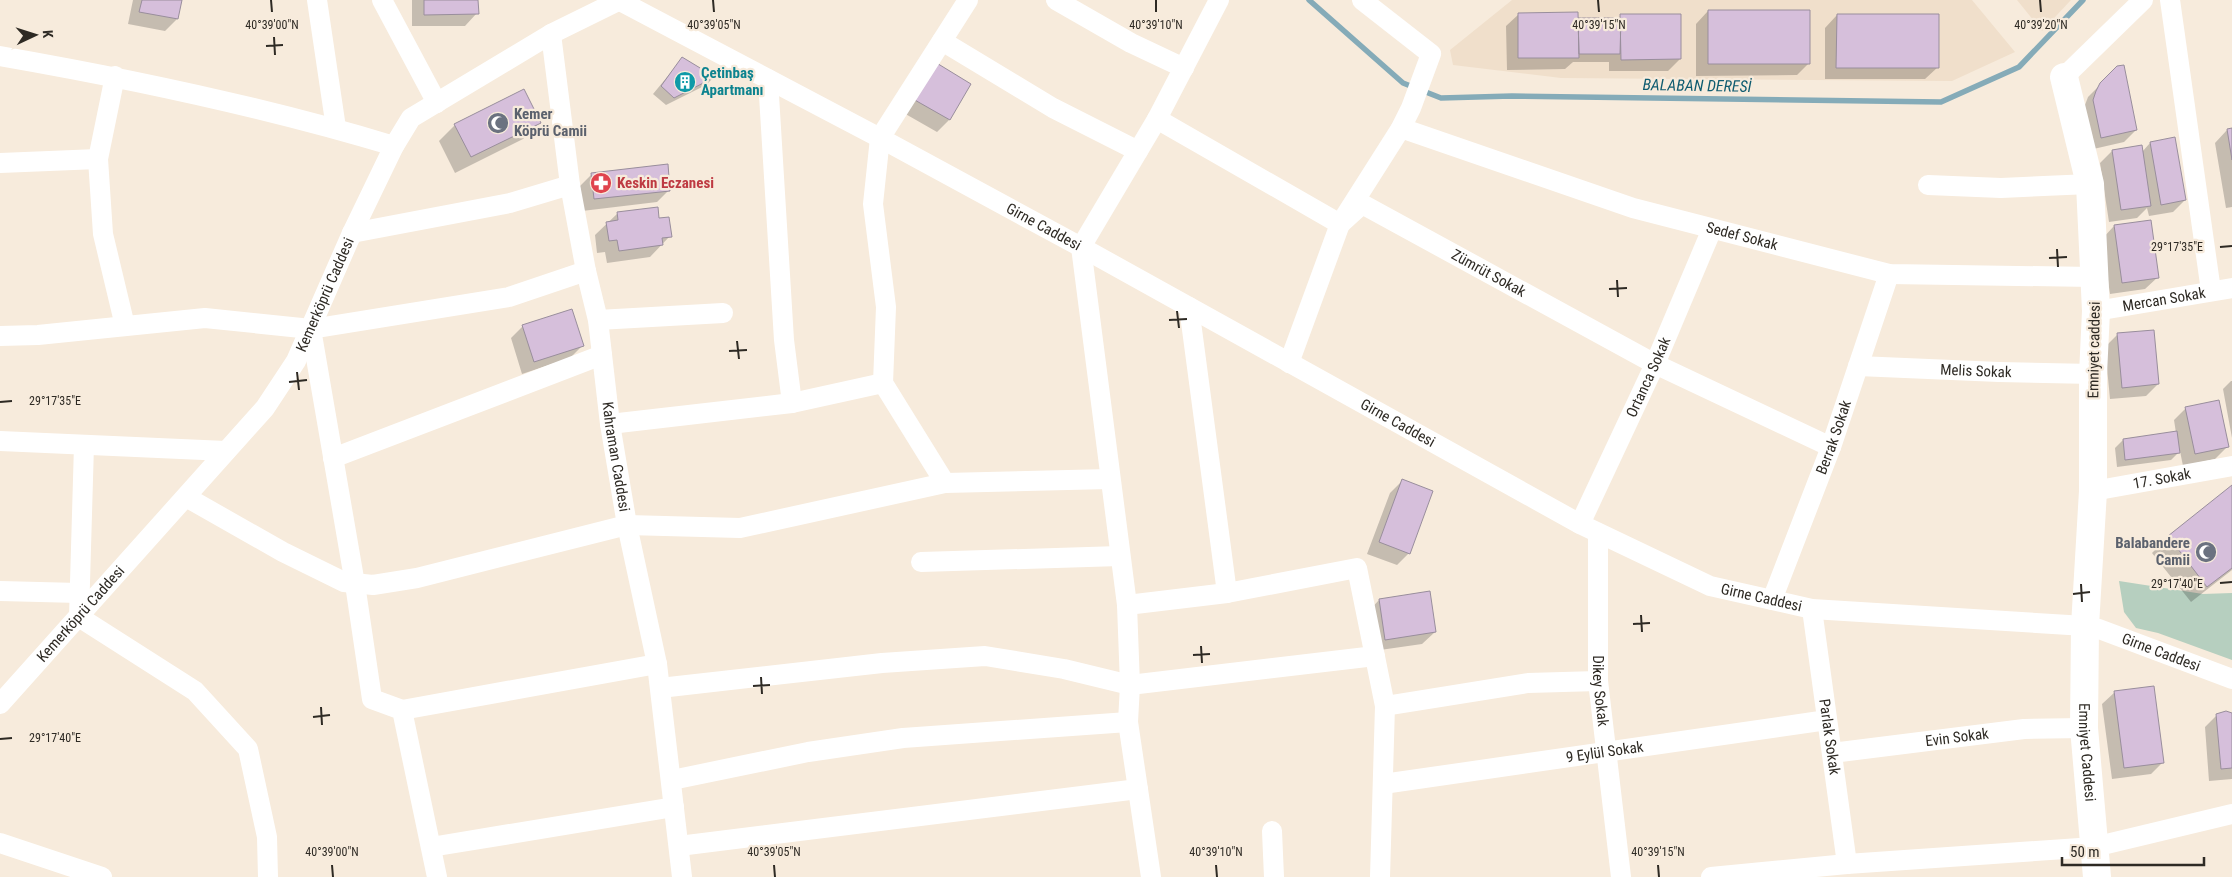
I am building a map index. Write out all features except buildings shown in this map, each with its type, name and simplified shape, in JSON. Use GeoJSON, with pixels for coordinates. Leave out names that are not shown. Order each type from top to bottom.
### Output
{"type":"FeatureCollection","features":[{"type":"Feature","properties":{"kind":"street"},"geometry":{"type":"LineString","coordinates":[[317,0],[336,128]]}},
{"type":"Feature","properties":{"kind":"street"},"geometry":{"type":"LineString","coordinates":[[382,0],[437,103]]}},
{"type":"Feature","properties":{"kind":"street","name":"Kemerköprü Caddesi"},"geometry":{"type":"LineString","coordinates":[[0,704],[266,408],[296,361],[352,233],[394,146],[411,118],[551,34],[620,0]]}},
{"type":"Feature","properties":{"kind":"street","name":"Girne Caddesi"},"geometry":{"type":"LineString","coordinates":[[620,0],[1081,247],[1580,524],[1710,586],[1812,609],[2085,626],[2099,629],[2232,679]]}},
{"type":"Feature","properties":{"kind":"street"},"geometry":{"type":"LineString","coordinates":[[945,483],[883,383],[886,307],[873,204],[880,138],[968,0]]}},
{"type":"Feature","properties":{"kind":"street"},"geometry":{"type":"LineString","coordinates":[[1056,0],[1131,42],[1184,68]]}},
{"type":"Feature","properties":{"kind":"street"},"geometry":{"type":"LineString","coordinates":[[1151,877],[1128,722],[1130,685],[1127,605],[1081,247],[1157,119],[1219,0]]}},
{"type":"Feature","properties":{"kind":"street"},"geometry":{"type":"LineString","coordinates":[[1289,363],[1340,224],[1401,128],[1411,108],[1431,54],[1362,0]]}},
{"type":"Feature","properties":{"kind":"street"},"geometry":{"type":"LineString","coordinates":[[2064,78],[2143,0]]}},
{"type":"Feature","properties":{"kind":"street"},"geometry":{"type":"LineString","coordinates":[[2170,0],[2211,291]]}},
{"type":"Feature","properties":{"kind":"street","name":"Kahraman Caddesi"},"geometry":{"type":"LineString","coordinates":[[551,34],[570,184],[586,271],[598,320],[610,424],[627,525],[657,664],[682,877]]}},
{"type":"Feature","properties":{"kind":"street"},"geometry":{"type":"LineString","coordinates":[[942,41],[1053,108],[1138,151]]}},
{"type":"Feature","properties":{"kind":"street"},"geometry":{"type":"LineString","coordinates":[[0,56],[115,76],[336,128],[394,146]]}},
{"type":"Feature","properties":{"kind":"street"},"geometry":{"type":"LineString","coordinates":[[115,76],[98,159],[103,234],[126,326]]}},
{"type":"Feature","properties":{"kind":"street","name":"Emniyet caddesi"},"geometry":{"type":"LineString","coordinates":[[2064,78],[2090,184],[2096,311],[2093,374],[2093,491],[2085,626]]}},
{"type":"Feature","properties":{"kind":"street"},"geometry":{"type":"LineString","coordinates":[[768,79],[784,340],[792,402]]}},
{"type":"Feature","properties":{"kind":"street"},"geometry":{"type":"LineString","coordinates":[[1157,119],[1340,224]]}},
{"type":"Feature","properties":{"kind":"street","name":"Sedef Sokak"},"geometry":{"type":"LineString","coordinates":[[1401,128],[1633,208],[1889,274],[2093,277]]}},
{"type":"Feature","properties":{"kind":"street"},"geometry":{"type":"LineString","coordinates":[[0,163],[98,159]]}},
{"type":"Feature","properties":{"kind":"street"},"geometry":{"type":"LineString","coordinates":[[352,233],[510,203],[570,184]]}},
{"type":"Feature","properties":{"kind":"street"},"geometry":{"type":"LineString","coordinates":[[1928,185],[2001,188],[2090,184]]}},
{"type":"Feature","properties":{"kind":"street","name":"Zümrüt Sokak"},"geometry":{"type":"LineString","coordinates":[[1340,224],[1362,204],[1655,364],[1831,447]]}},
{"type":"Feature","properties":{"kind":"street","name":"Ortanca Sokak"},"geometry":{"type":"LineString","coordinates":[[1580,524],[1655,364],[1712,229]]}},
{"type":"Feature","properties":{"kind":"street"},"geometry":{"type":"LineString","coordinates":[[0,336],[38,335],[205,318],[310,328],[509,297],[586,271]]}},
{"type":"Feature","properties":{"kind":"street","name":"Berrak Sokak"},"geometry":{"type":"LineString","coordinates":[[1772,600],[1831,447],[1889,274]]}},
{"type":"Feature","properties":{"kind":"street","name":"Mercan Sokak"},"geometry":{"type":"LineString","coordinates":[[2096,311],[2232,288]]}},
{"type":"Feature","properties":{"kind":"street"},"geometry":{"type":"LineString","coordinates":[[1189,307],[1227,592]]}},
{"type":"Feature","properties":{"kind":"street"},"geometry":{"type":"LineString","coordinates":[[598,320],[723,313]]}},
{"type":"Feature","properties":{"kind":"street"},"geometry":{"type":"LineString","coordinates":[[310,328],[355,584],[372,699],[402,710],[657,664]]}},
{"type":"Feature","properties":{"kind":"street"},"geometry":{"type":"LineString","coordinates":[[333,458],[602,356]]}},
{"type":"Feature","properties":{"kind":"street","name":"Melis Sokak"},"geometry":{"type":"LineString","coordinates":[[1858,366],[2093,374]]}},
{"type":"Feature","properties":{"kind":"street"},"geometry":{"type":"LineString","coordinates":[[610,424],[792,402],[883,383]]}},
{"type":"Feature","properties":{"kind":"street"},"geometry":{"type":"LineString","coordinates":[[0,441],[226,451]]}},
{"type":"Feature","properties":{"kind":"street"},"geometry":{"type":"LineString","coordinates":[[84,445],[78,616],[194,691],[248,749],[268,837],[268,877]]}},
{"type":"Feature","properties":{"kind":"street","name":"17. Sokak"},"geometry":{"type":"LineString","coordinates":[[2093,491],[2232,466]]}},
{"type":"Feature","properties":{"kind":"street"},"geometry":{"type":"LineString","coordinates":[[186,496],[283,552],[344,582],[373,586],[417,578],[627,525],[740,528],[945,483],[1110,479]]}},
{"type":"Feature","properties":{"kind":"street","name":"Dikey Sokak"},"geometry":{"type":"LineString","coordinates":[[1598,533],[1598,681],[1622,877]]}},
{"type":"Feature","properties":{"kind":"street"},"geometry":{"type":"LineString","coordinates":[[922,562],[1120,556]]}},
{"type":"Feature","properties":{"kind":"street"},"geometry":{"type":"LineString","coordinates":[[1127,605],[1227,592],[1357,568],[1385,706],[1380,877]]}},
{"type":"Feature","properties":{"kind":"street"},"geometry":{"type":"LineString","coordinates":[[0,591],[79,593]]}},
{"type":"Feature","properties":{"kind":"street","name":"Parlak Sokak"},"geometry":{"type":"LineString","coordinates":[[1812,609],[1847,864]]}},
{"type":"Feature","properties":{"kind":"street","name":"Emniyet Caddesi"},"geometry":{"type":"LineString","coordinates":[[2085,626],[2084,728],[2097,877]]}},
{"type":"Feature","properties":{"kind":"street"},"geometry":{"type":"LineString","coordinates":[[660,688],[882,663],[985,656],[1064,669],[1130,685],[1375,656]]}},
{"type":"Feature","properties":{"kind":"street"},"geometry":{"type":"LineString","coordinates":[[1385,706],[1528,683],[1598,681]]}},
{"type":"Feature","properties":{"kind":"street"},"geometry":{"type":"LineString","coordinates":[[402,710],[437,877]]}},
{"type":"Feature","properties":{"kind":"street","name":"9 Eylül Sokak"},"geometry":{"type":"LineString","coordinates":[[1383,784],[1827,720]]}},
{"type":"Feature","properties":{"kind":"street"},"geometry":{"type":"LineString","coordinates":[[672,780],[808,752],[903,738],[1128,722]]}},
{"type":"Feature","properties":{"kind":"street","name":"Evin Sokak"},"geometry":{"type":"LineString","coordinates":[[1832,753],[2024,729],[2084,728]]}},
{"type":"Feature","properties":{"kind":"street"},"geometry":{"type":"LineString","coordinates":[[679,846],[1138,789]]}},
{"type":"Feature","properties":{"kind":"street"},"geometry":{"type":"LineString","coordinates":[[430,847],[674,807]]}},
{"type":"Feature","properties":{"kind":"street"},"geometry":{"type":"LineString","coordinates":[[1711,877],[1847,864],[2094,847],[2232,814]]}},
{"type":"Feature","properties":{"kind":"street"},"geometry":{"type":"LineString","coordinates":[[1272,831],[1274,877]]}},
{"type":"Feature","properties":{"kind":"street"},"geometry":{"type":"LineString","coordinates":[[0,843],[102,877]]}},
{"type":"Feature","properties":{"kind":"shaded area"},"geometry":{"type":"Polygon","coordinates":[[[1512,0],[1972,0],[2015,52],[1952,81],[1561,78],[1453,65],[1450,50],[1512,0]]]}},
{"type":"Feature","properties":{"kind":"shaded area"},"geometry":{"type":"Polygon","coordinates":[[[2017,0],[2071,0],[2042,31],[2017,0]]]}},
{"type":"Feature","properties":{"kind":"green space"},"geometry":{"type":"Polygon","coordinates":[[[2119,581],[2203,594],[2232,593],[2232,660],[2158,633],[2136,628],[2124,612],[2119,581]]]}},
{"type":"Feature","properties":{"kind":"waterway","name":"BALABAN DERESİ"},"geometry":{"type":"LineString","coordinates":[[1309,0],[1403,83],[1441,98],[1512,96],[1941,102],[2019,67],[2083,0]]}},
{"type":"Feature","properties":{"kind":"place","name":"Çetinbaş Apartmanı"},"geometry":{"type":"Point","coordinates":[685,82]}},
{"type":"Feature","properties":{"kind":"place","name":"Kemer Köprü Camii"},"geometry":{"type":"Point","coordinates":[498,123]}},
{"type":"Feature","properties":{"kind":"place","name":"Keskin Eczanesi"},"geometry":{"type":"Point","coordinates":[601,183]}},
{"type":"Feature","properties":{"kind":"place","name":"Balabandere Camii"},"geometry":{"type":"Point","coordinates":[2206,552]}}]}
